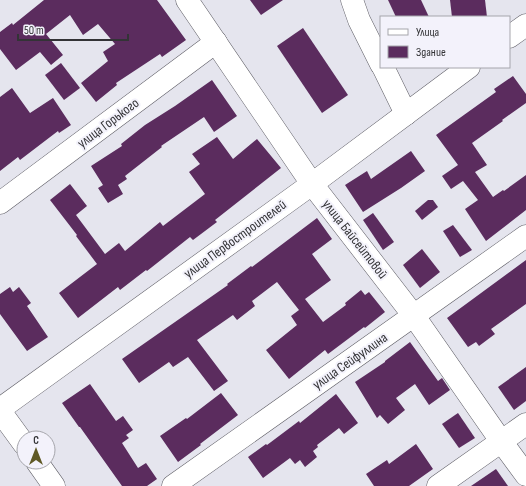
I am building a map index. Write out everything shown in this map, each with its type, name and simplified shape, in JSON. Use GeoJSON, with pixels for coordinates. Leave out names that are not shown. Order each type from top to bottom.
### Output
{"type":"FeatureCollection","features":[{"type":"Feature","properties":{"kind":"street","name":"улица Байсейтовой"},"geometry":{"type":"LineString","coordinates":[[187,0],[312,184],[414,316],[526,475]]}},
{"type":"Feature","properties":{"kind":"street"},"geometry":{"type":"LineString","coordinates":[[352,0],[359,20],[380,62]]}},
{"type":"Feature","properties":{"kind":"street"},"geometry":{"type":"LineString","coordinates":[[510,36],[526,24]]}},
{"type":"Feature","properties":{"kind":"street","name":"улица Горького"},"geometry":{"type":"LineString","coordinates":[[0,204],[216,42]]}},
{"type":"Feature","properties":{"kind":"street"},"geometry":{"type":"LineString","coordinates":[[383,68],[406,114]]}},
{"type":"Feature","properties":{"kind":"street","name":"улица Первостроителей"},"geometry":{"type":"LineString","coordinates":[[0,410],[312,184],[468,68]]}},
{"type":"Feature","properties":{"kind":"street","name":"улица Сейфуллина"},"geometry":{"type":"LineString","coordinates":[[173,486],[526,236]]}},
{"type":"Feature","properties":{"kind":"street"},"geometry":{"type":"LineString","coordinates":[[0,410],[16,433]]}},
{"type":"Feature","properties":{"kind":"street"},"geometry":{"type":"LineString","coordinates":[[438,486],[526,424]]}},
{"type":"Feature","properties":{"kind":"street"},"geometry":{"type":"LineString","coordinates":[[43,470],[54,486]]}},
{"type":"Feature","properties":{"kind":"building"},"geometry":{"type":"Polygon","coordinates":[[[44,0],[157,0],[186,40],[162,57],[160,54],[116,83],[117,85],[96,102],[81,83],[108,61],[103,52],[115,44],[98,24],[83,35],[70,15],[46,34],[63,55],[51,65],[40,52],[16,70],[0,49],[0,32],[12,23],[13,25],[44,0]]]}},
{"type":"Feature","properties":{"kind":"building"},"geometry":{"type":"Polygon","coordinates":[[[250,0],[283,0],[261,15],[250,0]]]}},
{"type":"Feature","properties":{"kind":"building"},"geometry":{"type":"Polygon","coordinates":[[[388,0],[421,0],[429,16],[396,16],[388,0]]]}},
{"type":"Feature","properties":{"kind":"building"},"geometry":{"type":"Polygon","coordinates":[[[450,0],[485,0],[487,16],[452,16],[450,0]]]}},
{"type":"Feature","properties":{"kind":"building"},"geometry":{"type":"Polygon","coordinates":[[[303,28],[348,95],[322,113],[277,46],[303,28]]]}},
{"type":"Feature","properties":{"kind":"building"},"geometry":{"type":"Polygon","coordinates":[[[61,63],[80,88],[64,100],[45,75],[61,63]]]}},
{"type":"Feature","properties":{"kind":"building"},"geometry":{"type":"Polygon","coordinates":[[[513,76],[526,94],[526,103],[472,143],[487,165],[475,172],[493,197],[526,175],[526,210],[486,241],[465,209],[478,200],[463,181],[451,189],[442,176],[458,165],[436,135],[496,92],[494,89],[513,76]]]}},
{"type":"Feature","properties":{"kind":"building"},"geometry":{"type":"Polygon","coordinates":[[[212,80],[237,116],[214,132],[204,117],[161,146],[162,147],[125,176],[127,179],[118,185],[123,194],[108,203],[98,188],[103,185],[91,166],[122,146],[121,144],[145,125],[212,80]]]}},
{"type":"Feature","properties":{"kind":"building"},"geometry":{"type":"Polygon","coordinates":[[[12,88],[30,113],[53,98],[71,125],[59,133],[58,131],[20,160],[18,157],[0,171],[0,97],[12,88]]]}},
{"type":"Feature","properties":{"kind":"building"},"geometry":{"type":"Polygon","coordinates":[[[217,137],[233,159],[257,139],[281,168],[215,220],[217,222],[193,240],[190,237],[147,271],[146,270],[120,290],[118,287],[78,318],[59,293],[97,264],[50,200],[70,184],[87,206],[76,215],[105,254],[119,243],[125,251],[160,222],[163,226],[205,194],[189,172],[200,164],[192,154],[217,137]]]}},
{"type":"Feature","properties":{"kind":"building"},"geometry":{"type":"Polygon","coordinates":[[[411,151],[425,171],[363,212],[345,185],[367,171],[371,179],[411,151]]]}},
{"type":"Feature","properties":{"kind":"building"},"geometry":{"type":"Polygon","coordinates":[[[428,200],[433,200],[438,207],[422,220],[415,211],[428,200]]]}},
{"type":"Feature","properties":{"kind":"building"},"geometry":{"type":"Polygon","coordinates":[[[373,213],[394,242],[383,250],[363,220],[373,213]]]}},
{"type":"Feature","properties":{"kind":"building"},"geometry":{"type":"Polygon","coordinates":[[[317,218],[332,239],[312,254],[331,280],[305,299],[323,322],[346,305],[345,303],[361,290],[365,295],[369,292],[385,312],[328,354],[325,350],[289,379],[266,350],[297,325],[291,316],[299,310],[277,282],[252,301],[255,306],[237,320],[233,315],[197,340],[228,381],[214,391],[188,357],[173,367],[169,362],[139,383],[122,359],[228,285],[227,284],[317,218]]]}},
{"type":"Feature","properties":{"kind":"building"},"geometry":{"type":"Polygon","coordinates":[[[453,225],[472,250],[460,257],[443,231],[453,225]]]}},
{"type":"Feature","properties":{"kind":"building"},"geometry":{"type":"Polygon","coordinates":[[[422,249],[440,272],[420,288],[403,265],[422,249]]]}},
{"type":"Feature","properties":{"kind":"building"},"geometry":{"type":"Polygon","coordinates":[[[526,260],[526,304],[491,329],[495,334],[479,346],[476,342],[468,347],[447,318],[526,260]]]}},
{"type":"Feature","properties":{"kind":"building"},"geometry":{"type":"Polygon","coordinates":[[[10,287],[13,292],[19,287],[31,303],[27,306],[48,337],[27,351],[0,314],[0,294],[10,287]]]}},
{"type":"Feature","properties":{"kind":"building"},"geometry":{"type":"Polygon","coordinates":[[[410,342],[438,381],[442,378],[450,390],[429,405],[415,384],[396,398],[405,410],[388,424],[380,415],[377,418],[355,382],[385,362],[410,342]]]}},
{"type":"Feature","properties":{"kind":"building"},"geometry":{"type":"Polygon","coordinates":[[[526,367],[526,401],[514,410],[498,387],[526,367]]]}},
{"type":"Feature","properties":{"kind":"building"},"geometry":{"type":"Polygon","coordinates":[[[90,384],[116,421],[123,416],[133,430],[126,435],[129,438],[122,443],[138,468],[146,463],[157,479],[147,486],[122,486],[62,403],[90,384]]]}},
{"type":"Feature","properties":{"kind":"building"},"geometry":{"type":"Polygon","coordinates":[[[221,393],[238,415],[178,462],[160,436],[186,418],[187,419],[221,393]]]}},
{"type":"Feature","properties":{"kind":"building"},"geometry":{"type":"Polygon","coordinates":[[[336,394],[358,423],[344,434],[339,428],[317,445],[318,447],[313,451],[317,457],[305,467],[300,460],[295,464],[290,458],[263,478],[248,457],[299,421],[300,423],[336,394]]]}},
{"type":"Feature","properties":{"kind":"building"},"geometry":{"type":"Polygon","coordinates":[[[458,413],[475,438],[459,448],[442,424],[458,413]]]}},
{"type":"Feature","properties":{"kind":"building"},"geometry":{"type":"Polygon","coordinates":[[[416,444],[433,469],[409,486],[374,486],[366,474],[387,460],[389,464],[416,444]]]}},
{"type":"Feature","properties":{"kind":"building"},"geometry":{"type":"Polygon","coordinates":[[[496,469],[508,486],[471,486],[496,469]]]}}]}
